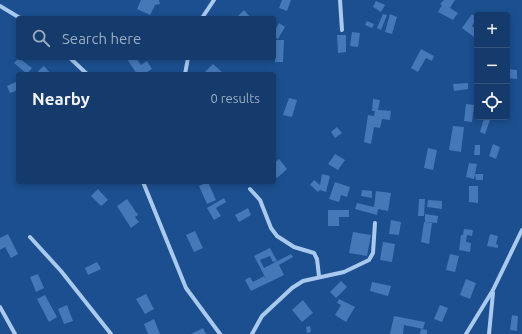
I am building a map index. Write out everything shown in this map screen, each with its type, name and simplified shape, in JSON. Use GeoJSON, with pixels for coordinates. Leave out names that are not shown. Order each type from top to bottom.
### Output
{"type":"FeatureCollection","features":[{"type":"Feature","properties":{"kind":"street"},"geometry":{"type":"LineString","coordinates":[[203,16],[214,0]]}},
{"type":"Feature","properties":{"kind":"street"},"geometry":{"type":"LineString","coordinates":[[340,0],[342,30]]}},
{"type":"Feature","properties":{"kind":"street"},"geometry":{"type":"LineString","coordinates":[[0,6],[17,16]]}},
{"type":"Feature","properties":{"kind":"street"},"geometry":{"type":"LineString","coordinates":[[72,60],[85,72]]}},
{"type":"Feature","properties":{"kind":"street"},"geometry":{"type":"LineString","coordinates":[[185,72],[188,60]]}},
{"type":"Feature","properties":{"kind":"street"},"geometry":{"type":"LineString","coordinates":[[144,184],[186,288],[220,334]]}},
{"type":"Feature","properties":{"kind":"street"},"geometry":{"type":"LineString","coordinates":[[250,188],[260,200],[277,236],[294,247],[314,253],[317,260],[319,276]]}},
{"type":"Feature","properties":{"kind":"street"},"geometry":{"type":"LineString","coordinates":[[252,334],[262,316],[292,288],[303,281],[319,276],[344,272],[370,260],[373,253],[375,223]]}},
{"type":"Feature","properties":{"kind":"street"},"geometry":{"type":"LineString","coordinates":[[466,334],[493,290],[522,230]]}},
{"type":"Feature","properties":{"kind":"street"},"geometry":{"type":"LineString","coordinates":[[30,237],[83,297],[111,334]]}},
{"type":"Feature","properties":{"kind":"street"},"geometry":{"type":"LineString","coordinates":[[488,334],[493,290]]}},
{"type":"Feature","properties":{"kind":"street"},"geometry":{"type":"LineString","coordinates":[[0,308],[15,334]]}},
{"type":"Feature","properties":{"kind":"building"},"geometry":{"type":"Polygon","coordinates":[[[141,0],[159,0],[160,4],[155,5],[150,15],[137,9],[141,0]]]}},
{"type":"Feature","properties":{"kind":"building"},"geometry":{"type":"Polygon","coordinates":[[[282,0],[291,0],[287,11],[279,8],[282,0]]]}},
{"type":"Feature","properties":{"kind":"building"},"geometry":{"type":"Polygon","coordinates":[[[444,0],[455,0],[450,8],[458,13],[453,20],[438,12],[442,5],[440,4],[444,0]]]}},
{"type":"Feature","properties":{"kind":"building"},"geometry":{"type":"Polygon","coordinates":[[[376,1],[385,5],[381,12],[373,7],[376,1]]]}},
{"type":"Feature","properties":{"kind":"building"},"geometry":{"type":"Polygon","coordinates":[[[244,10],[249,16],[238,16],[244,10]]]}},
{"type":"Feature","properties":{"kind":"building"},"geometry":{"type":"Polygon","coordinates":[[[383,14],[387,15],[381,30],[377,28],[383,14]]]}},
{"type":"Feature","properties":{"kind":"building"},"geometry":{"type":"Polygon","coordinates":[[[390,14],[397,17],[392,34],[385,32],[390,14]]]}},
{"type":"Feature","properties":{"kind":"building"},"geometry":{"type":"Polygon","coordinates":[[[472,14],[474,16],[474,23],[472,26],[474,28],[474,37],[462,28],[472,14]]]}},
{"type":"Feature","properties":{"kind":"building"},"geometry":{"type":"Polygon","coordinates":[[[367,21],[374,24],[372,28],[365,25],[367,21]]]}},
{"type":"Feature","properties":{"kind":"building"},"geometry":{"type":"Polygon","coordinates":[[[279,23],[285,27],[278,39],[276,38],[276,28],[279,23]]]}},
{"type":"Feature","properties":{"kind":"building"},"geometry":{"type":"Polygon","coordinates":[[[352,32],[360,33],[358,47],[350,46],[352,32]]]}},
{"type":"Feature","properties":{"kind":"building"},"geometry":{"type":"Polygon","coordinates":[[[337,35],[346,35],[346,52],[338,53],[337,35]]]}},
{"type":"Feature","properties":{"kind":"building"},"geometry":{"type":"Polygon","coordinates":[[[276,40],[284,40],[283,62],[275,62],[276,40]]]}},
{"type":"Feature","properties":{"kind":"building"},"geometry":{"type":"Polygon","coordinates":[[[421,49],[434,56],[432,61],[426,58],[418,72],[411,68],[421,49]]]}},
{"type":"Feature","properties":{"kind":"building"},"geometry":{"type":"Polygon","coordinates":[[[17,60],[22,60],[32,68],[29,72],[25,72],[14,63],[17,60]]]}},
{"type":"Feature","properties":{"kind":"building"},"geometry":{"type":"Polygon","coordinates":[[[128,60],[137,60],[141,65],[147,61],[152,69],[147,72],[136,72],[128,60]]]}},
{"type":"Feature","properties":{"kind":"building"},"geometry":{"type":"Polygon","coordinates":[[[213,64],[222,72],[205,72],[213,64]]]}},
{"type":"Feature","properties":{"kind":"building"},"geometry":{"type":"Polygon","coordinates":[[[44,66],[49,72],[39,72],[44,66]]]}},
{"type":"Feature","properties":{"kind":"building"},"geometry":{"type":"Polygon","coordinates":[[[510,69],[517,70],[517,79],[510,78],[510,69]]]}},
{"type":"Feature","properties":{"kind":"building"},"geometry":{"type":"Polygon","coordinates":[[[16,82],[16,91],[10,93],[7,86],[16,82]]]}},
{"type":"Feature","properties":{"kind":"building"},"geometry":{"type":"Polygon","coordinates":[[[468,83],[468,89],[454,91],[453,84],[468,83]]]}},
{"type":"Feature","properties":{"kind":"building"},"geometry":{"type":"Polygon","coordinates":[[[289,98],[297,100],[292,117],[283,115],[289,98]]]}},
{"type":"Feature","properties":{"kind":"building"},"geometry":{"type":"Polygon","coordinates":[[[373,99],[380,100],[378,110],[391,111],[390,120],[382,119],[380,128],[374,127],[371,144],[364,142],[368,115],[374,116],[375,111],[372,111],[373,99]]]}},
{"type":"Feature","properties":{"kind":"building"},"geometry":{"type":"Polygon","coordinates":[[[466,104],[474,105],[472,122],[464,121],[466,104]]]}},
{"type":"Feature","properties":{"kind":"building"},"geometry":{"type":"Polygon","coordinates":[[[483,120],[490,120],[485,134],[480,132],[483,120]]]}},
{"type":"Feature","properties":{"kind":"building"},"geometry":{"type":"Polygon","coordinates":[[[453,126],[464,127],[461,152],[449,150],[453,126]]]}},
{"type":"Feature","properties":{"kind":"building"},"geometry":{"type":"Polygon","coordinates":[[[337,127],[342,133],[335,138],[331,132],[337,127]]]}},
{"type":"Feature","properties":{"kind":"building"},"geometry":{"type":"Polygon","coordinates":[[[493,144],[500,147],[496,159],[489,156],[493,144]]]}},
{"type":"Feature","properties":{"kind":"building"},"geometry":{"type":"Polygon","coordinates":[[[475,145],[480,145],[480,155],[474,155],[475,145]]]}},
{"type":"Feature","properties":{"kind":"building"},"geometry":{"type":"Polygon","coordinates":[[[428,148],[437,150],[433,170],[424,168],[428,148]]]}},
{"type":"Feature","properties":{"kind":"building"},"geometry":{"type":"Polygon","coordinates":[[[335,154],[345,160],[338,170],[328,164],[335,154]]]}},
{"type":"Feature","properties":{"kind":"building"},"geometry":{"type":"Polygon","coordinates":[[[279,159],[287,169],[277,178],[276,177],[276,161],[279,159]]]}},
{"type":"Feature","properties":{"kind":"building"},"geometry":{"type":"Polygon","coordinates":[[[469,163],[477,164],[474,179],[466,177],[469,163]]]}},
{"type":"Feature","properties":{"kind":"building"},"geometry":{"type":"Polygon","coordinates":[[[322,174],[330,176],[326,192],[320,190],[318,192],[310,185],[314,180],[320,185],[322,174]]]}},
{"type":"Feature","properties":{"kind":"building"},"geometry":{"type":"Polygon","coordinates":[[[475,174],[483,174],[483,180],[476,180],[475,174]]]}},
{"type":"Feature","properties":{"kind":"building"},"geometry":{"type":"Polygon","coordinates":[[[335,182],[350,187],[347,197],[341,195],[339,202],[329,199],[335,182]]]}},
{"type":"Feature","properties":{"kind":"building"},"geometry":{"type":"Polygon","coordinates":[[[209,184],[216,200],[207,204],[199,186],[209,184]]]}},
{"type":"Feature","properties":{"kind":"building"},"geometry":{"type":"Polygon","coordinates":[[[469,186],[478,186],[478,203],[469,202],[469,186]]]}},
{"type":"Feature","properties":{"kind":"building"},"geometry":{"type":"Polygon","coordinates":[[[98,189],[108,200],[101,206],[91,196],[98,189]]]}},
{"type":"Feature","properties":{"kind":"building"},"geometry":{"type":"Polygon","coordinates":[[[362,190],[372,191],[372,198],[361,196],[362,190]]]}},
{"type":"Feature","properties":{"kind":"building"},"geometry":{"type":"Polygon","coordinates":[[[376,191],[391,193],[388,211],[378,209],[377,215],[355,209],[357,203],[374,207],[376,191]]]}},
{"type":"Feature","properties":{"kind":"building"},"geometry":{"type":"Polygon","coordinates":[[[224,198],[226,202],[216,208],[221,216],[214,220],[207,208],[224,198]]]}},
{"type":"Feature","properties":{"kind":"building"},"geometry":{"type":"Polygon","coordinates":[[[127,199],[138,215],[135,217],[139,222],[131,228],[117,206],[127,199]]]}},
{"type":"Feature","properties":{"kind":"building"},"geometry":{"type":"Polygon","coordinates":[[[419,199],[425,199],[424,216],[418,216],[419,199]]]}},
{"type":"Feature","properties":{"kind":"building"},"geometry":{"type":"Polygon","coordinates":[[[428,200],[442,201],[442,209],[427,207],[428,200]]]}},
{"type":"Feature","properties":{"kind":"building"},"geometry":{"type":"Polygon","coordinates":[[[248,208],[251,215],[239,222],[235,215],[248,208]]]}},
{"type":"Feature","properties":{"kind":"building"},"geometry":{"type":"Polygon","coordinates":[[[328,210],[349,210],[349,217],[339,217],[339,226],[328,226],[328,210]]]}},
{"type":"Feature","properties":{"kind":"building"},"geometry":{"type":"Polygon","coordinates":[[[425,214],[438,216],[437,223],[425,222],[425,214]]]}},
{"type":"Feature","properties":{"kind":"building"},"geometry":{"type":"Polygon","coordinates":[[[391,220],[401,222],[399,235],[389,234],[391,220]]]}},
{"type":"Feature","properties":{"kind":"building"},"geometry":{"type":"Polygon","coordinates":[[[424,222],[432,223],[429,244],[421,242],[424,222]]]}},
{"type":"Feature","properties":{"kind":"building"},"geometry":{"type":"Polygon","coordinates":[[[464,229],[473,230],[472,236],[467,235],[466,242],[471,243],[470,252],[459,250],[461,235],[463,235],[464,229]]]}},
{"type":"Feature","properties":{"kind":"building"},"geometry":{"type":"Polygon","coordinates":[[[195,231],[203,248],[194,252],[186,235],[195,231]]]}},
{"type":"Feature","properties":{"kind":"building"},"geometry":{"type":"Polygon","coordinates":[[[353,232],[371,235],[367,256],[349,253],[353,232]]]}},
{"type":"Feature","properties":{"kind":"building"},"geometry":{"type":"Polygon","coordinates":[[[8,234],[18,254],[11,258],[5,247],[0,250],[0,238],[8,234]]]}},
{"type":"Feature","properties":{"kind":"building"},"geometry":{"type":"Polygon","coordinates":[[[490,234],[498,236],[496,244],[498,245],[498,248],[487,246],[490,234]]]}},
{"type":"Feature","properties":{"kind":"building"},"geometry":{"type":"Polygon","coordinates":[[[383,242],[395,244],[392,262],[380,260],[383,242]]]}},
{"type":"Feature","properties":{"kind":"building"},"geometry":{"type":"Polygon","coordinates":[[[270,248],[277,261],[273,262],[270,256],[260,260],[264,268],[291,254],[293,257],[279,265],[284,275],[251,291],[245,280],[250,277],[253,282],[264,276],[267,281],[254,256],[270,248]]]}},
{"type":"Feature","properties":{"kind":"building"},"geometry":{"type":"Polygon","coordinates":[[[450,254],[459,256],[455,272],[446,270],[450,254]]]}},
{"type":"Feature","properties":{"kind":"building"},"geometry":{"type":"Polygon","coordinates":[[[97,262],[101,269],[88,275],[85,268],[97,262]]]}},
{"type":"Feature","properties":{"kind":"building"},"geometry":{"type":"Polygon","coordinates":[[[38,274],[44,288],[36,292],[30,277],[38,274]]]}},
{"type":"Feature","properties":{"kind":"building"},"geometry":{"type":"Polygon","coordinates":[[[466,279],[476,283],[470,299],[460,295],[466,279]]]}},
{"type":"Feature","properties":{"kind":"building"},"geometry":{"type":"Polygon","coordinates":[[[341,281],[347,287],[336,298],[330,292],[341,281]]]}},
{"type":"Feature","properties":{"kind":"building"},"geometry":{"type":"Polygon","coordinates":[[[372,282],[391,286],[388,296],[370,291],[372,282]]]}},
{"type":"Feature","properties":{"kind":"building"},"geometry":{"type":"Polygon","coordinates":[[[146,294],[154,309],[145,314],[136,299],[146,294]]]}},
{"type":"Feature","properties":{"kind":"building"},"geometry":{"type":"Polygon","coordinates":[[[45,295],[57,317],[49,322],[37,299],[45,295]]]}},
{"type":"Feature","properties":{"kind":"building"},"geometry":{"type":"Polygon","coordinates":[[[339,299],[355,307],[346,322],[335,315],[341,305],[337,303],[339,299]]]}},
{"type":"Feature","properties":{"kind":"building"},"geometry":{"type":"Polygon","coordinates":[[[303,300],[313,313],[302,322],[292,310],[303,300]]]}},
{"type":"Feature","properties":{"kind":"building"},"geometry":{"type":"Polygon","coordinates":[[[67,305],[73,321],[64,324],[58,309],[67,305]]]}},
{"type":"Feature","properties":{"kind":"building"},"geometry":{"type":"Polygon","coordinates":[[[440,305],[448,308],[442,322],[434,319],[440,305]]]}},
{"type":"Feature","properties":{"kind":"building"},"geometry":{"type":"Polygon","coordinates":[[[512,315],[518,316],[517,331],[510,330],[512,315]]]}},
{"type":"Feature","properties":{"kind":"building"},"geometry":{"type":"Polygon","coordinates":[[[394,316],[425,322],[423,329],[404,325],[403,334],[390,334],[394,316]]]}},
{"type":"Feature","properties":{"kind":"building"},"geometry":{"type":"Polygon","coordinates":[[[154,319],[160,334],[148,334],[144,324],[154,319]]]}},
{"type":"Feature","properties":{"kind":"building"},"geometry":{"type":"Polygon","coordinates":[[[310,326],[311,332],[307,333],[306,327],[310,326]]]}},
{"type":"Feature","properties":{"kind":"building"},"geometry":{"type":"Polygon","coordinates":[[[203,328],[206,334],[191,334],[203,328]]]}},
{"type":"Feature","properties":{"kind":"building"},"geometry":{"type":"Polygon","coordinates":[[[421,329],[427,330],[427,334],[420,334],[421,329]]]}}]}
